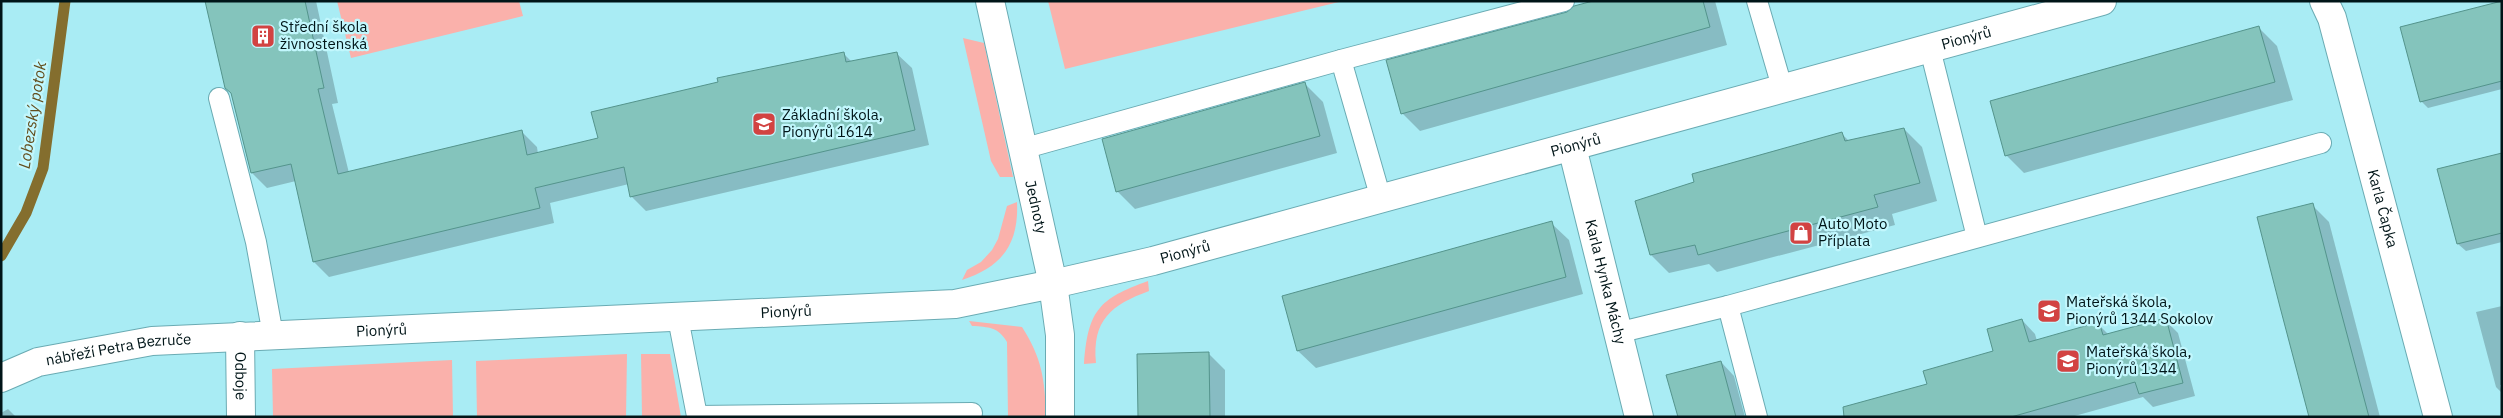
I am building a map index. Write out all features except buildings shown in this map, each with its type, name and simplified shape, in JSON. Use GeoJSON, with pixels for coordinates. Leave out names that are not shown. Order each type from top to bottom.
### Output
{"type":"FeatureCollection","features":[{"type":"Feature","properties":{"kind":"street","name":"Jednoty"},"geometry":{"type":"LineString","coordinates":[[990,1],[1053,284],[1060,334],[1060,417]]}},
{"type":"Feature","properties":{"kind":"street","name":"Pionýrů"},"geometry":{"type":"LineString","coordinates":[[240,336],[678,318],[955,304],[1153,261],[1782,87],[1930,49],[2102,1]]}},
{"type":"Feature","properties":{"kind":"street","name":"Karla Čapka"},"geometry":{"type":"LineString","coordinates":[[2324,1],[2332,18],[2438,417]]}},
{"type":"Feature","properties":{"kind":"street","name":"Karla Hynka Máchy"},"geometry":{"type":"LineString","coordinates":[[1572,146],[1639,417]]}},
{"type":"Feature","properties":{"kind":"street","name":"nábřeží Petra Bezruče"},"geometry":{"type":"LineString","coordinates":[[1,378],[38,362],[71,354],[152,341],[240,336]]}},
{"type":"Feature","properties":{"kind":"street","name":"Odboje"},"geometry":{"type":"LineString","coordinates":[[240,336],[241,417]]}},
{"type":"Feature","properties":{"kind":"lane"},"geometry":{"type":"LineString","coordinates":[[1022,149],[1341,60],[1564,1]]}},
{"type":"Feature","properties":{"kind":"lane"},"geometry":{"type":"LineString","coordinates":[[1757,1],[1782,87]]}},
{"type":"Feature","properties":{"kind":"lane"},"geometry":{"type":"LineString","coordinates":[[1930,49],[1977,237]]}},
{"type":"Feature","properties":{"kind":"lane"},"geometry":{"type":"LineString","coordinates":[[1341,60],[1381,199]]}},
{"type":"Feature","properties":{"kind":"lane"},"geometry":{"type":"LineString","coordinates":[[219,98],[256,242],[273,335]]}},
{"type":"Feature","properties":{"kind":"lane"},"geometry":{"type":"LineString","coordinates":[[1617,333],[1728,306],[2321,143]]}},
{"type":"Feature","properties":{"kind":"lane"},"geometry":{"type":"LineString","coordinates":[[1728,306],[1757,417]]}},
{"type":"Feature","properties":{"kind":"lane"},"geometry":{"type":"LineString","coordinates":[[678,318],[697,416],[972,413]]}},
{"type":"Feature","properties":{"kind":"shaded area"},"geometry":{"type":"Polygon","coordinates":[[[337,1],[519,1],[523,16],[351,58],[337,1]]]}},
{"type":"Feature","properties":{"kind":"shaded area"},"geometry":{"type":"Polygon","coordinates":[[[1048,1],[1343,1],[1065,69],[1048,1]]]}},
{"type":"Feature","properties":{"kind":"shaded area"},"geometry":{"type":"Polygon","coordinates":[[[963,38],[984,43],[1013,177],[1000,177],[991,161],[963,38]]]}},
{"type":"Feature","properties":{"kind":"shaded area"},"geometry":{"type":"Polygon","coordinates":[[[1017,202],[1015,230],[1005,252],[998,261],[988,268],[962,280],[967,270],[981,262],[992,250],[998,239],[1007,206],[1017,202]]]}},
{"type":"Feature","properties":{"kind":"shaded area"},"geometry":{"type":"Polygon","coordinates":[[[1148,281],[1149,291],[1124,302],[1107,316],[1097,336],[1096,363],[1084,364],[1089,331],[1099,309],[1117,294],[1148,281]]]}},
{"type":"Feature","properties":{"kind":"shaded area"},"geometry":{"type":"Polygon","coordinates":[[[969,321],[1022,327],[1034,349],[1041,370],[1045,392],[1046,417],[1008,417],[1007,342],[1000,333],[988,328],[972,326],[969,321]]]}},
{"type":"Feature","properties":{"kind":"shaded area"},"geometry":{"type":"Polygon","coordinates":[[[627,354],[626,417],[477,417],[476,361],[627,354]]]}},
{"type":"Feature","properties":{"kind":"shaded area"},"geometry":{"type":"Polygon","coordinates":[[[641,354],[670,354],[681,417],[642,417],[641,354]]]}},
{"type":"Feature","properties":{"kind":"shaded area"},"geometry":{"type":"Polygon","coordinates":[[[452,360],[453,417],[273,417],[272,369],[452,360]]]}},
{"type":"Feature","properties":{"kind":"waterway","name":"Lobezský potok"},"geometry":{"type":"LineString","coordinates":[[1,256],[26,213],[43,168],[65,1]]}},
{"type":"Feature","properties":{"kind":"place","name":"Střední škola živnostenská"},"geometry":{"type":"Point","coordinates":[263,36]}},
{"type":"Feature","properties":{"kind":"place","name":"Základní škola, Pionýrů 1614"},"geometry":{"type":"Point","coordinates":[764,124]}},
{"type":"Feature","properties":{"kind":"place","name":"Auto Moto Příplata"},"geometry":{"type":"Point","coordinates":[1801,233]}},
{"type":"Feature","properties":{"kind":"place","name":"Mateřská škola, Pionýrů 1344 Sokolov"},"geometry":{"type":"Point","coordinates":[2049,311]}},
{"type":"Feature","properties":{"kind":"place","name":"Mateřská škola, Pionýrů 1344"},"geometry":{"type":"Point","coordinates":[2068,361]}}]}
